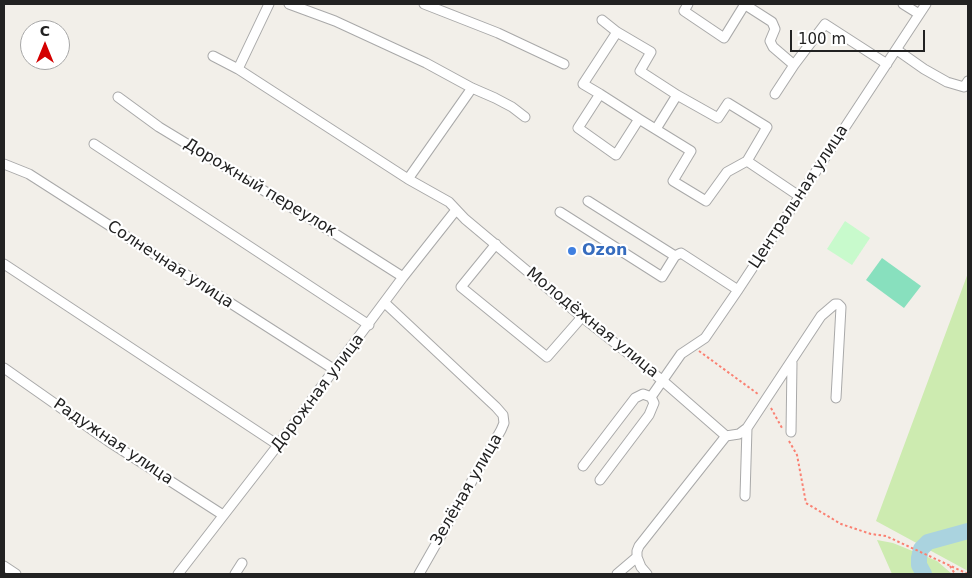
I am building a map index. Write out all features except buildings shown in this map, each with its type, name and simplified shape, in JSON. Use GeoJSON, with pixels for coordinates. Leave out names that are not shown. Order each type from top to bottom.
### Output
{"type":"FeatureCollection","features":[{"type":"Feature","properties":{"kind":"street"},"geometry":{"type":"LineString","coordinates":[[238,69],[269,4]]}},
{"type":"Feature","properties":{"kind":"street"},"geometry":{"type":"LineString","coordinates":[[289,4],[335,21],[426,63],[512,108],[525,117]]}},
{"type":"Feature","properties":{"kind":"street"},"geometry":{"type":"LineString","coordinates":[[424,4],[498,33],[564,64]]}},
{"type":"Feature","properties":{"kind":"street"},"geometry":{"type":"LineString","coordinates":[[688,4],[684,11],[724,38],[745,4],[772,22],[775,29],[770,42],[773,47],[794,65]]}},
{"type":"Feature","properties":{"kind":"street"},"geometry":{"type":"LineString","coordinates":[[903,4],[919,14]]}},
{"type":"Feature","properties":{"kind":"street","name":"Центральная улица"},"geometry":{"type":"LineString","coordinates":[[651,397],[681,354],[705,338],[926,4]]}},
{"type":"Feature","properties":{"kind":"street"},"geometry":{"type":"LineString","coordinates":[[602,20],[617,32],[651,52],[640,70],[677,94],[718,118],[728,103],[767,127],[747,161],[727,172],[706,201],[673,181],[691,151],[583,84],[617,32]]}},
{"type":"Feature","properties":{"kind":"street"},"geometry":{"type":"LineString","coordinates":[[775,94],[825,24],[887,64]]}},
{"type":"Feature","properties":{"kind":"street"},"geometry":{"type":"LineString","coordinates":[[897,50],[947,82],[964,87],[968,81]]}},
{"type":"Feature","properties":{"kind":"street","name":"Молодёжная улица"},"geometry":{"type":"LineString","coordinates":[[213,56],[238,69],[408,179],[449,202],[582,317],[663,381],[726,436]]}},
{"type":"Feature","properties":{"kind":"street"},"geometry":{"type":"LineString","coordinates":[[408,179],[472,88]]}},
{"type":"Feature","properties":{"kind":"street"},"geometry":{"type":"LineString","coordinates":[[600,94],[578,128],[616,155],[639,119]]}},
{"type":"Feature","properties":{"kind":"street"},"geometry":{"type":"LineString","coordinates":[[656,130],[677,94]]}},
{"type":"Feature","properties":{"kind":"street","name":"Дорожный переулок"},"geometry":{"type":"LineString","coordinates":[[118,97],[159,127],[403,277]]}},
{"type":"Feature","properties":{"kind":"street"},"geometry":{"type":"LineString","coordinates":[[94,144],[369,325]]}},
{"type":"Feature","properties":{"kind":"street"},"geometry":{"type":"LineString","coordinates":[[747,161],[800,196]]}},
{"type":"Feature","properties":{"kind":"street","name":"Солнечная улица"},"geometry":{"type":"LineString","coordinates":[[4,164],[29,174],[335,370]]}},
{"type":"Feature","properties":{"kind":"street"},"geometry":{"type":"LineString","coordinates":[[588,201],[675,256]]}},
{"type":"Feature","properties":{"kind":"street","name":"Дорожная улица"},"geometry":{"type":"LineString","coordinates":[[178,574],[456,210]]}},
{"type":"Feature","properties":{"kind":"street"},"geometry":{"type":"LineString","coordinates":[[560,212],[662,277],[675,256],[681,253],[738,290]]}},
{"type":"Feature","properties":{"kind":"street"},"geometry":{"type":"LineString","coordinates":[[496,244],[461,287],[548,357],[582,317]]}},
{"type":"Feature","properties":{"kind":"street"},"geometry":{"type":"LineString","coordinates":[[4,264],[278,445]]}},
{"type":"Feature","properties":{"kind":"street","name":"Зелёная улица"},"geometry":{"type":"LineString","coordinates":[[384,303],[503,415],[504,423],[501,430],[419,574]]}},
{"type":"Feature","properties":{"kind":"street"},"geometry":{"type":"LineString","coordinates":[[648,574],[641,567],[637,557],[639,546],[726,436],[738,434],[747,428],[821,316],[835,304],[838,304],[841,307],[836,398]]}},
{"type":"Feature","properties":{"kind":"street"},"geometry":{"type":"LineString","coordinates":[[788,434],[792,362]]}},
{"type":"Feature","properties":{"kind":"street","name":"Радужная улица"},"geometry":{"type":"LineString","coordinates":[[4,368],[108,441],[223,515]]}},
{"type":"Feature","properties":{"kind":"street"},"geometry":{"type":"LineString","coordinates":[[583,466],[635,398],[643,394],[651,397],[654,404],[649,415],[600,480]]}},
{"type":"Feature","properties":{"kind":"street"},"geometry":{"type":"LineString","coordinates":[[745,496],[747,428]]}},
{"type":"Feature","properties":{"kind":"street"},"geometry":{"type":"LineString","coordinates":[[616,574],[637,557]]}},
{"type":"Feature","properties":{"kind":"street"},"geometry":{"type":"LineString","coordinates":[[235,574],[242,563]]}},
{"type":"Feature","properties":{"kind":"street"},"geometry":{"type":"LineString","coordinates":[[4,566],[16,574]]}},
{"type":"Feature","properties":{"kind":"path"},"geometry":{"type":"LineString","coordinates":[[692,346],[766,399],[788,434],[797,456],[806,503],[841,524],[872,534],[886,536],[968,574]]}},
{"type":"Feature","properties":{"kind":"path"},"geometry":{"type":"LineString","coordinates":[[950,566],[955,574]]}},
{"type":"Feature","properties":{"kind":"green space"},"geometry":{"type":"Polygon","coordinates":[[[845,221],[870,238],[852,265],[827,249],[845,221]]]}},
{"type":"Feature","properties":{"kind":"green space"},"geometry":{"type":"Polygon","coordinates":[[[882,258],[921,286],[904,308],[866,280],[882,258]]]}},
{"type":"Feature","properties":{"kind":"green space"},"geometry":{"type":"Polygon","coordinates":[[[968,273],[968,571],[876,521],[968,273]]]}},
{"type":"Feature","properties":{"kind":"green space"},"geometry":{"type":"Polygon","coordinates":[[[877,540],[893,543],[937,561],[952,574],[892,574],[877,540]]]}},
{"type":"Feature","properties":{"kind":"waterway"},"geometry":{"type":"LineString","coordinates":[[924,574],[919,565],[919,558],[921,549],[928,542],[968,531]]}},
{"type":"Feature","properties":{"kind":"place","name":"Ozon"},"geometry":{"type":"Point","coordinates":[572,251]}}]}
